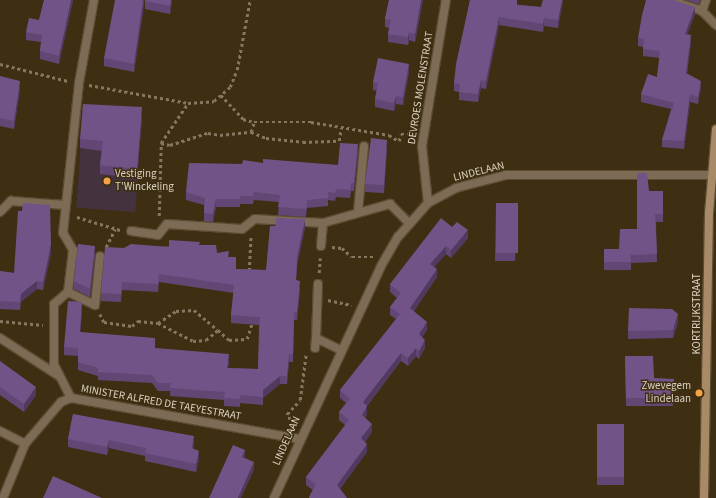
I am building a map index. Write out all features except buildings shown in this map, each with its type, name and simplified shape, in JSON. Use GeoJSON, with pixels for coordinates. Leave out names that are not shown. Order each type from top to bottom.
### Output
{"type":"FeatureCollection","features":[{"type":"Feature","properties":{"kind":"main road","name":"KORTRIJKSTRAAT"},"geometry":{"type":"LineString","coordinates":[[704,498],[712,175],[716,130]]}},
{"type":"Feature","properties":{"kind":"street"},"geometry":{"type":"LineString","coordinates":[[71,398],[54,364],[54,304],[68,292],[73,250],[63,233],[65,205],[79,83],[94,0]]}},
{"type":"Feature","properties":{"kind":"street","name":"DEVROES MOLENSTRAAT"},"geometry":{"type":"LineString","coordinates":[[428,203],[424,135],[446,0]]}},
{"type":"Feature","properties":{"kind":"street"},"geometry":{"type":"LineString","coordinates":[[669,0],[702,11],[716,26]]}},
{"type":"Feature","properties":{"kind":"street"},"geometry":{"type":"LineString","coordinates":[[702,11],[706,0]]}},
{"type":"Feature","properties":{"kind":"street"},"geometry":{"type":"LineString","coordinates":[[358,212],[364,146]]}},
{"type":"Feature","properties":{"kind":"street","name":"LINDELAAN"},"geometry":{"type":"LineString","coordinates":[[274,498],[341,350],[386,258],[410,224],[428,203],[456,188],[506,174],[712,175]]}},
{"type":"Feature","properties":{"kind":"street"},"geometry":{"type":"LineString","coordinates":[[0,212],[11,201],[65,205]]}},
{"type":"Feature","properties":{"kind":"street"},"geometry":{"type":"LineString","coordinates":[[131,231],[158,235],[167,224],[242,229],[255,219],[323,224],[358,212],[390,204],[410,224]]}},
{"type":"Feature","properties":{"kind":"street"},"geometry":{"type":"LineString","coordinates":[[321,246],[323,224]]}},
{"type":"Feature","properties":{"kind":"street"},"geometry":{"type":"LineString","coordinates":[[68,292],[96,305],[100,256]]}},
{"type":"Feature","properties":{"kind":"street"},"geometry":{"type":"LineString","coordinates":[[315,348],[318,284]]}},
{"type":"Feature","properties":{"kind":"street"},"geometry":{"type":"LineString","coordinates":[[0,338],[59,376]]}},
{"type":"Feature","properties":{"kind":"street"},"geometry":{"type":"LineString","coordinates":[[316,338],[341,350]]}},
{"type":"Feature","properties":{"kind":"street","name":"MINISTER ALFRED DE TAEYESTRAAT"},"geometry":{"type":"LineString","coordinates":[[3,498],[25,444],[61,402],[71,398],[299,440]]}},
{"type":"Feature","properties":{"kind":"street"},"geometry":{"type":"LineString","coordinates":[[0,431],[25,444]]}},
{"type":"Feature","properties":{"kind":"path"},"geometry":{"type":"LineString","coordinates":[[0,64],[79,83],[188,103],[214,101],[230,87],[236,70],[250,0]]}},
{"type":"Feature","properties":{"kind":"path"},"geometry":{"type":"LineString","coordinates":[[221,95],[243,119],[254,122],[311,122],[389,135],[399,141],[401,134],[424,135]]}},
{"type":"Feature","properties":{"kind":"path"},"geometry":{"type":"LineString","coordinates":[[158,235],[161,143],[188,103]]}},
{"type":"Feature","properties":{"kind":"path"},"geometry":{"type":"LineString","coordinates":[[251,132],[254,122]]}},
{"type":"Feature","properties":{"kind":"path"},"geometry":{"type":"LineString","coordinates":[[161,143],[170,145],[208,132],[220,135],[251,132],[303,142],[339,141],[341,128]]}},
{"type":"Feature","properties":{"kind":"path"},"geometry":{"type":"LineString","coordinates":[[65,214],[115,229],[131,231]]}},
{"type":"Feature","properties":{"kind":"path"},"geometry":{"type":"LineString","coordinates":[[252,222],[249,271],[252,276]]}},
{"type":"Feature","properties":{"kind":"path"},"geometry":{"type":"LineString","coordinates":[[100,256],[105,254],[106,240],[115,229]]}},
{"type":"Feature","properties":{"kind":"path"},"geometry":{"type":"LineString","coordinates":[[318,284],[321,246],[342,248],[352,257],[386,258]]}},
{"type":"Feature","properties":{"kind":"path"},"geometry":{"type":"LineString","coordinates":[[318,300],[362,306]]}},
{"type":"Feature","properties":{"kind":"path"},"geometry":{"type":"LineString","coordinates":[[96,305],[104,322],[132,326],[138,321],[158,323],[193,341],[206,340],[218,330]]}},
{"type":"Feature","properties":{"kind":"path"},"geometry":{"type":"LineString","coordinates":[[158,323],[176,311],[194,310],[229,340],[247,339],[251,333],[252,319]]}},
{"type":"Feature","properties":{"kind":"path"},"geometry":{"type":"LineString","coordinates":[[0,321],[54,327]]}},
{"type":"Feature","properties":{"kind":"path"},"geometry":{"type":"LineString","coordinates":[[299,440],[287,414],[300,400],[305,356],[315,348]]}},
{"type":"Feature","properties":{"kind":"shaded area","name":"Vestiging T'Winckeling"},"geometry":{"type":"Polygon","coordinates":[[[83,113],[142,117],[135,212],[76,208],[83,113]]]}},
{"type":"Feature","properties":{"kind":"place","name":"Vestiging T'Winckeling"},"geometry":{"type":"Point","coordinates":[107,181]}},
{"type":"Feature","properties":{"kind":"place","name":"Zwevegem Lindelaan"},"geometry":{"type":"Point","coordinates":[699,393]}}]}
